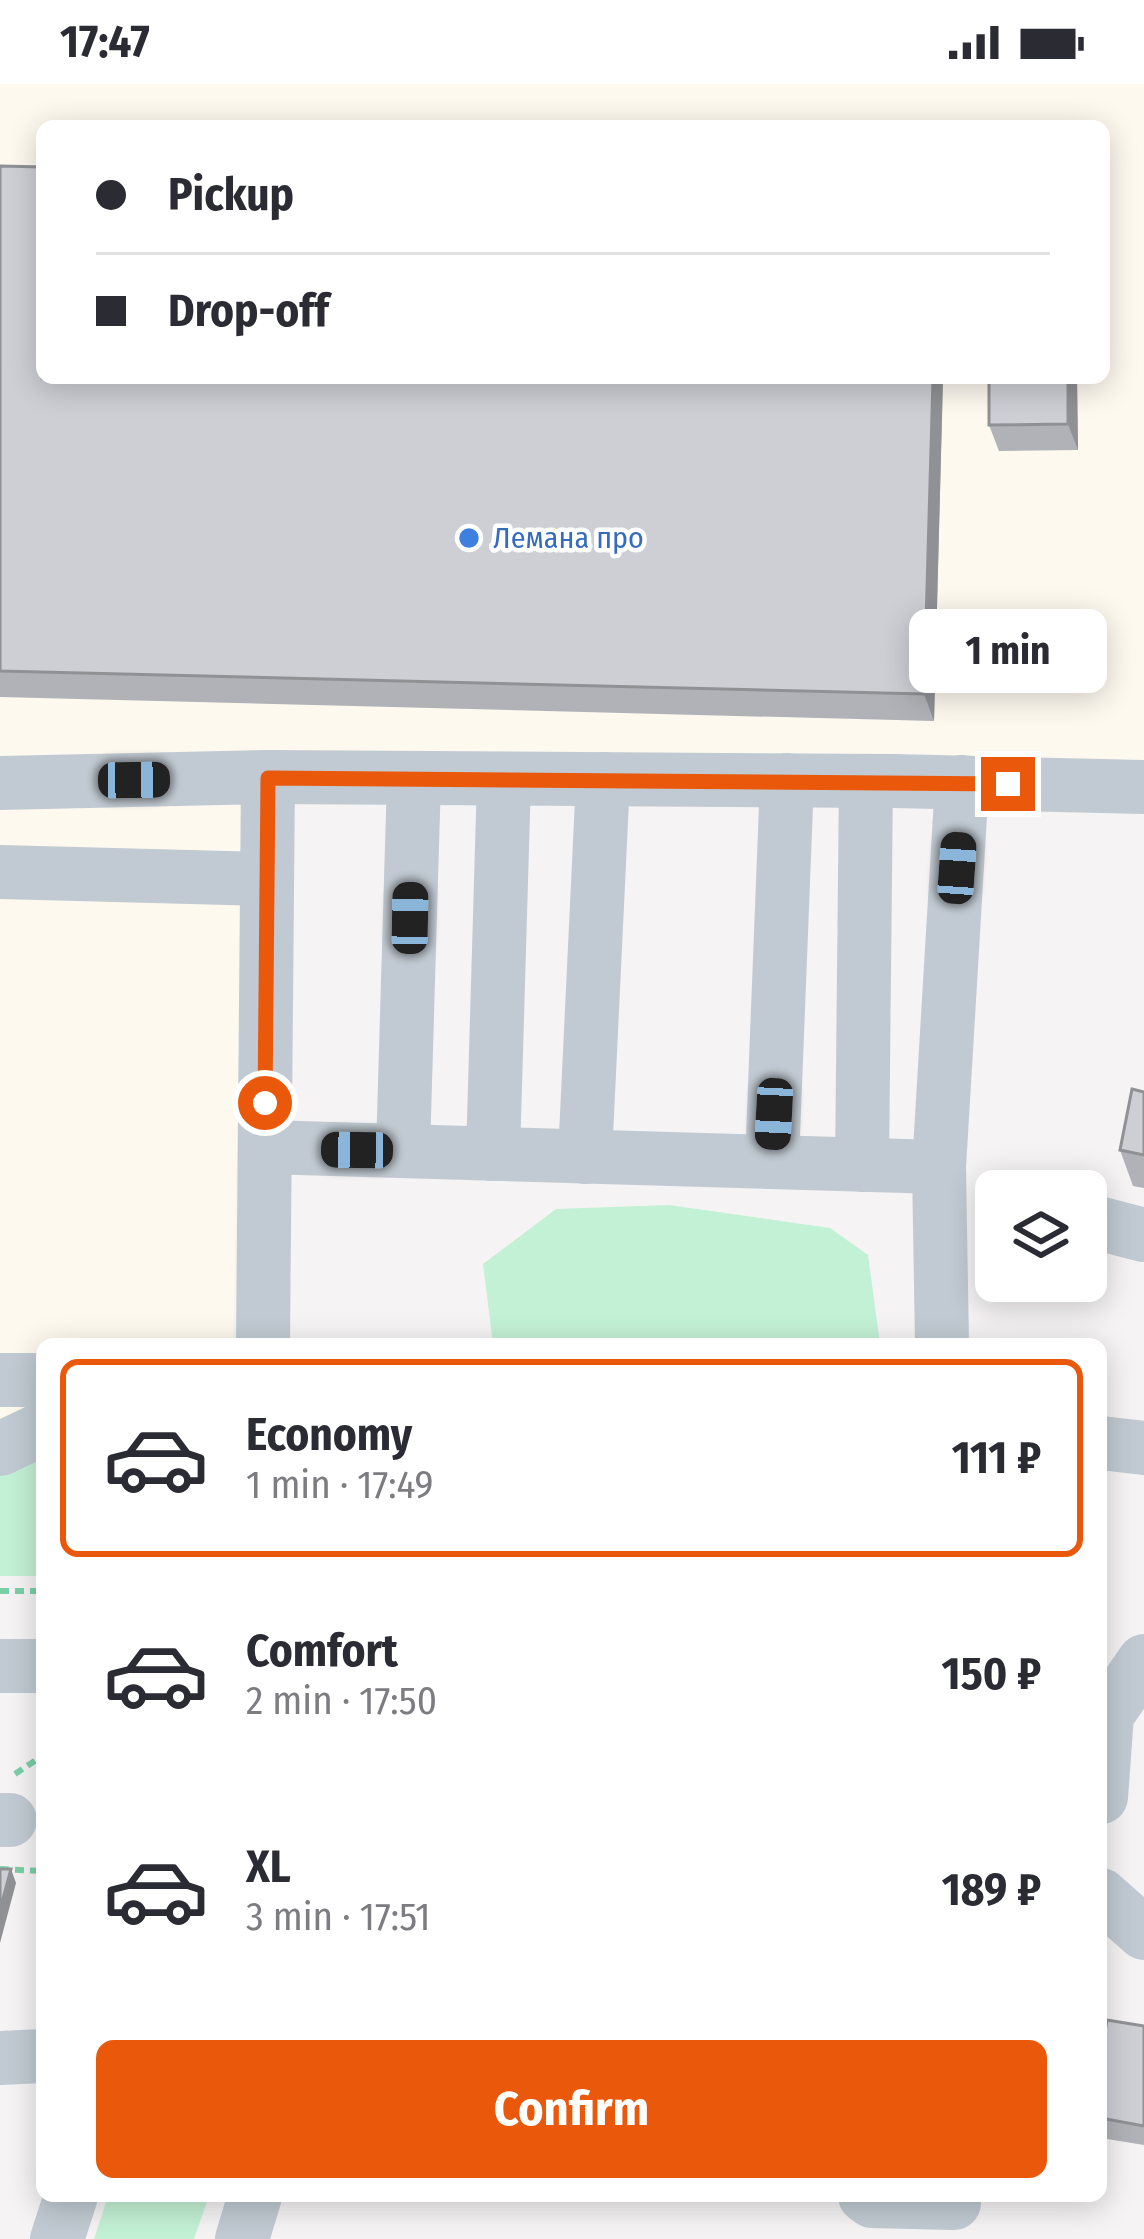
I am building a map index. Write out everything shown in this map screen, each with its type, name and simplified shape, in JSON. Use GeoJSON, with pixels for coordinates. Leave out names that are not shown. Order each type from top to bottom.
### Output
{"type":"FeatureCollection","features":[{"type":"Feature","properties":{"kind":"street"},"geometry":{"type":"LineString","coordinates":[[263,1338],[268,778]]}},
{"type":"Feature","properties":{"kind":"street"},"geometry":{"type":"LineString","coordinates":[[404,1151],[414,778]]}},
{"type":"Feature","properties":{"kind":"street"},"geometry":{"type":"LineString","coordinates":[[0,783],[414,778],[1144,787]]}},
{"type":"Feature","properties":{"kind":"street"},"geometry":{"type":"LineString","coordinates":[[493,1154],[504,779]]}},
{"type":"Feature","properties":{"kind":"street"},"geometry":{"type":"LineString","coordinates":[[585,1157],[603,779]]}},
{"type":"Feature","properties":{"kind":"street"},"geometry":{"type":"LineString","coordinates":[[772,1162],[788,780]]}},
{"type":"Feature","properties":{"kind":"street"},"geometry":{"type":"LineString","coordinates":[[862,1165],[866,781]]}},
{"type":"Feature","properties":{"kind":"street"},"geometry":{"type":"LineString","coordinates":[[942,1338],[939,1167],[962,782]]}},
{"type":"Feature","properties":{"kind":"street"},"geometry":{"type":"LineString","coordinates":[[0,872],[267,879]]}},
{"type":"Feature","properties":{"kind":"street"},"geometry":{"type":"LineString","coordinates":[[265,1148],[939,1167]]}},
{"type":"Feature","properties":{"kind":"street"},"geometry":{"type":"LineString","coordinates":[[1107,1225],[1144,1235]]}},
{"type":"Feature","properties":{"kind":"street"},"geometry":{"type":"LineString","coordinates":[[0,1380],[36,1380]]}},
{"type":"Feature","properties":{"kind":"street"},"geometry":{"type":"LineString","coordinates":[[0,1449],[36,1432]]}},
{"type":"Feature","properties":{"kind":"street"},"geometry":{"type":"LineString","coordinates":[[1107,1444],[1144,1448]]}},
{"type":"Feature","properties":{"kind":"street"},"geometry":{"type":"LineString","coordinates":[[1107,1767],[1117,1717],[1144,1661]]}},
{"type":"Feature","properties":{"kind":"street"},"geometry":{"type":"LineString","coordinates":[[0,1666],[36,1666]]}},
{"type":"Feature","properties":{"kind":"street"},"geometry":{"type":"LineString","coordinates":[[1107,1900],[1144,1933]]}},
{"type":"Feature","properties":{"kind":"street"},"geometry":{"type":"LineString","coordinates":[[0,2058],[36,2056]]}},
{"type":"Feature","properties":{"kind":"street"},"geometry":{"type":"LineString","coordinates":[[57,2239],[68,2202]]}},
{"type":"Feature","properties":{"kind":"street"},"geometry":{"type":"LineString","coordinates":[[242,2239],[253,2202]]}},
{"type":"Feature","properties":{"kind":"street"},"geometry":{"type":"LineString","coordinates":[[879,2202],[950,2212]]}},
{"type":"Feature","properties":{"kind":"path"},"geometry":{"type":"LineString","coordinates":[[0,1592],[36,1591]]}},
{"type":"Feature","properties":{"kind":"path"},"geometry":{"type":"LineString","coordinates":[[36,1766],[3,1823],[36,1864]]}},
{"type":"Feature","properties":{"kind":"shaded area","name":"Лемана про"},"geometry":{"type":"Polygon","coordinates":[[[0,84],[1144,84],[1144,775],[0,758],[0,84]]]}},
{"type":"Feature","properties":{"kind":"shaded area"},"geometry":{"type":"Polygon","coordinates":[[[0,771],[245,771],[233,1338],[36,1338],[36,1558],[0,1557],[0,771]]]}},
{"type":"Feature","properties":{"kind":"green space"},"geometry":{"type":"Polygon","coordinates":[[[669,1205],[830,1228],[868,1255],[879,1338],[492,1338],[483,1264],[556,1209],[669,1205]]]}},
{"type":"Feature","properties":{"kind":"green space"},"geometry":{"type":"Polygon","coordinates":[[[36,1450],[36,1576],[0,1576],[0,1467],[36,1450]]]}},
{"type":"Feature","properties":{"kind":"green space"},"geometry":{"type":"Polygon","coordinates":[[[106,2202],[207,2202],[194,2239],[94,2239],[106,2202]]]}},
{"type":"Feature","properties":{"kind":"building","name":"Лемана про"},"geometry":{"type":"Polygon","coordinates":[[[0,166],[36,167],[36,384],[933,384],[924,694],[0,671],[0,166]]]}},
{"type":"Feature","properties":{"kind":"building"},"geometry":{"type":"Polygon","coordinates":[[[989,384],[1068,384],[1068,424],[989,425],[989,384]]]}},
{"type":"Feature","properties":{"kind":"building"},"geometry":{"type":"Polygon","coordinates":[[[1132,1089],[1144,1092],[1144,1155],[1120,1150],[1132,1089]]]}},
{"type":"Feature","properties":{"kind":"building"},"geometry":{"type":"Polygon","coordinates":[[[0,1869],[11,1869],[0,1910],[0,1869]]]}},
{"type":"Feature","properties":{"kind":"building"},"geometry":{"type":"Polygon","coordinates":[[[1107,2020],[1144,2026],[1144,2126],[1107,2119],[1107,2020]]]}},
{"type":"Feature","properties":{"kind":"place","name":"Лемана про"},"geometry":{"type":"Point","coordinates":[469,538]}},
{"type":"Feature","properties":{"kind":"route"},"geometry":{"type":"LineString","coordinates":[[265,1103],[268,778],[1008,784]]}}]}
